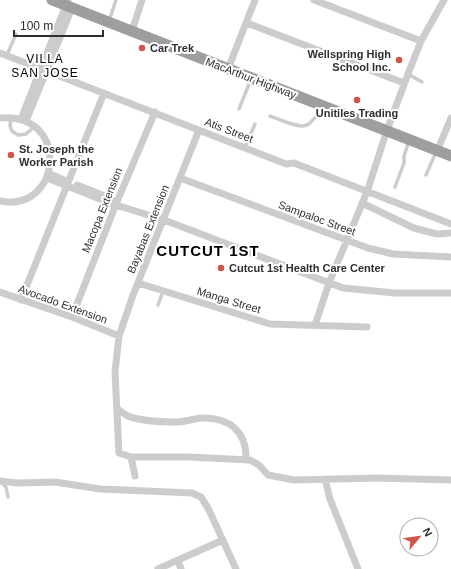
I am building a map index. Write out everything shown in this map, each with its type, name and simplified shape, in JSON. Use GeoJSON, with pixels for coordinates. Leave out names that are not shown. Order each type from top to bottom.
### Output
{"type":"FeatureCollection","features":[{"type":"Feature","properties":{"kind":"highway","name":"MacArthur Highway"},"geometry":{"type":"LineString","coordinates":[[52,0],[68,4],[228,70],[387,130],[451,156]]}},
{"type":"Feature","properties":{"kind":"street"},"geometry":{"type":"LineString","coordinates":[[132,31],[142,0]]}},
{"type":"Feature","properties":{"kind":"street"},"geometry":{"type":"LineString","coordinates":[[228,70],[255,0]]}},
{"type":"Feature","properties":{"kind":"street"},"geometry":{"type":"LineString","coordinates":[[314,0],[421,41]]}},
{"type":"Feature","properties":{"kind":"street"},"geometry":{"type":"LineString","coordinates":[[315,325],[329,282],[367,192],[404,83],[421,41],[444,0]]}},
{"type":"Feature","properties":{"kind":"street"},"geometry":{"type":"LineString","coordinates":[[24,120],[68,4]]}},
{"type":"Feature","properties":{"kind":"street"},"geometry":{"type":"LineString","coordinates":[[247,23],[404,83]]}},
{"type":"Feature","properties":{"kind":"street","name":"Atis Street"},"geometry":{"type":"LineString","coordinates":[[3,54],[286,164],[294,163],[367,192],[414,208],[451,224]]}},
{"type":"Feature","properties":{"kind":"street"},"geometry":{"type":"LineString","coordinates":[[21,300],[104,93]]}},
{"type":"Feature","properties":{"kind":"street","name":"Macopa Extension"},"geometry":{"type":"LineString","coordinates":[[72,317],[154,112]]}},
{"type":"Feature","properties":{"kind":"street"},"geometry":{"type":"LineString","coordinates":[[0,118],[11,117],[24,120],[34,126],[43,136],[49,148],[51,160],[48,176],[40,189],[30,196],[18,201],[0,201]]}},
{"type":"Feature","properties":{"kind":"street"},"geometry":{"type":"LineString","coordinates":[[437,150],[451,118]]}},
{"type":"Feature","properties":{"kind":"street","name":"Bayabas Extension"},"geometry":{"type":"LineString","coordinates":[[131,457],[127,457],[119,453],[115,372],[119,336],[138,283],[199,130]]}},
{"type":"Feature","properties":{"kind":"street"},"geometry":{"type":"LineString","coordinates":[[48,176],[110,198],[116,204],[164,220],[343,288],[395,293],[451,293]]}},
{"type":"Feature","properties":{"kind":"street","name":"Sampaloc Street"},"geometry":{"type":"LineString","coordinates":[[180,178],[368,248],[393,254],[451,257]]}},
{"type":"Feature","properties":{"kind":"street"},"geometry":{"type":"LineString","coordinates":[[362,203],[414,228],[437,234],[451,233]]}},
{"type":"Feature","properties":{"kind":"street","name":"Manga Street"},"geometry":{"type":"LineString","coordinates":[[138,283],[270,324],[367,328]]}},
{"type":"Feature","properties":{"kind":"street","name":"Avocado Extension"},"geometry":{"type":"LineString","coordinates":[[0,292],[72,317],[119,336]]}},
{"type":"Feature","properties":{"kind":"street"},"geometry":{"type":"LineString","coordinates":[[117,409],[128,416],[159,421],[180,422],[202,418],[223,421],[231,424],[240,435],[246,451],[246,460]]}},
{"type":"Feature","properties":{"kind":"street"},"geometry":{"type":"LineString","coordinates":[[118,419],[128,416]]}},
{"type":"Feature","properties":{"kind":"street"},"geometry":{"type":"LineString","coordinates":[[135,476],[131,457],[189,457],[254,461],[264,472],[272,477],[294,480],[378,478],[451,480]]}},
{"type":"Feature","properties":{"kind":"street"},"geometry":{"type":"LineString","coordinates":[[325,479],[330,499],[358,569]]}},
{"type":"Feature","properties":{"kind":"street"},"geometry":{"type":"LineString","coordinates":[[0,481],[18,483],[55,482],[100,489],[192,493],[201,497],[205,502],[236,569]]}},
{"type":"Feature","properties":{"kind":"street"},"geometry":{"type":"LineString","coordinates":[[158,569],[223,540]]}},
{"type":"Feature","properties":{"kind":"street"},"geometry":{"type":"LineString","coordinates":[[178,561],[181,569]]}},
{"type":"Feature","properties":{"kind":"lane"},"geometry":{"type":"LineString","coordinates":[[109,22],[116,0]]}},
{"type":"Feature","properties":{"kind":"lane"},"geometry":{"type":"LineString","coordinates":[[3,54],[16,34]]}},
{"type":"Feature","properties":{"kind":"lane"},"geometry":{"type":"LineString","coordinates":[[408,74],[422,82]]}},
{"type":"Feature","properties":{"kind":"lane"},"geometry":{"type":"LineString","coordinates":[[239,109],[251,78]]}},
{"type":"Feature","properties":{"kind":"lane"},"geometry":{"type":"LineString","coordinates":[[270,116],[299,126],[305,126],[309,125],[324,106]]}},
{"type":"Feature","properties":{"kind":"lane"},"geometry":{"type":"LineString","coordinates":[[11,117],[10,126],[12,131],[18,135],[26,134],[34,126]]}},
{"type":"Feature","properties":{"kind":"lane"},"geometry":{"type":"LineString","coordinates":[[245,148],[256,124]]}},
{"type":"Feature","properties":{"kind":"lane"},"geometry":{"type":"LineString","coordinates":[[395,186],[404,163],[404,156],[409,140]]}},
{"type":"Feature","properties":{"kind":"lane"},"geometry":{"type":"LineString","coordinates":[[426,175],[437,150]]}},
{"type":"Feature","properties":{"kind":"lane"},"geometry":{"type":"LineString","coordinates":[[158,305],[163,291]]}},
{"type":"Feature","properties":{"kind":"lane"},"geometry":{"type":"LineString","coordinates":[[0,481],[6,487],[8,497]]}},
{"type":"Feature","properties":{"kind":"place","name":"Car Trek"},"geometry":{"type":"Point","coordinates":[142,48]}},
{"type":"Feature","properties":{"kind":"place","name":"Wellspring High School Inc."},"geometry":{"type":"Point","coordinates":[399,60]}},
{"type":"Feature","properties":{"kind":"place","name":"Unitiles Trading"},"geometry":{"type":"Point","coordinates":[357,100]}},
{"type":"Feature","properties":{"kind":"place","name":"St. Joseph the Worker Parish"},"geometry":{"type":"Point","coordinates":[11,155]}},
{"type":"Feature","properties":{"kind":"place","name":"Cutcut 1st Health Care Center"},"geometry":{"type":"Point","coordinates":[221,268]}},
{"type":"Feature","properties":{"kind":"district","name":"VILLA SAN JOSE"},"geometry":{"type":"Point","coordinates":[45,66]}},
{"type":"Feature","properties":{"kind":"district","name":"CUTCUT 1ST"},"geometry":{"type":"Point","coordinates":[208,250]}}]}
